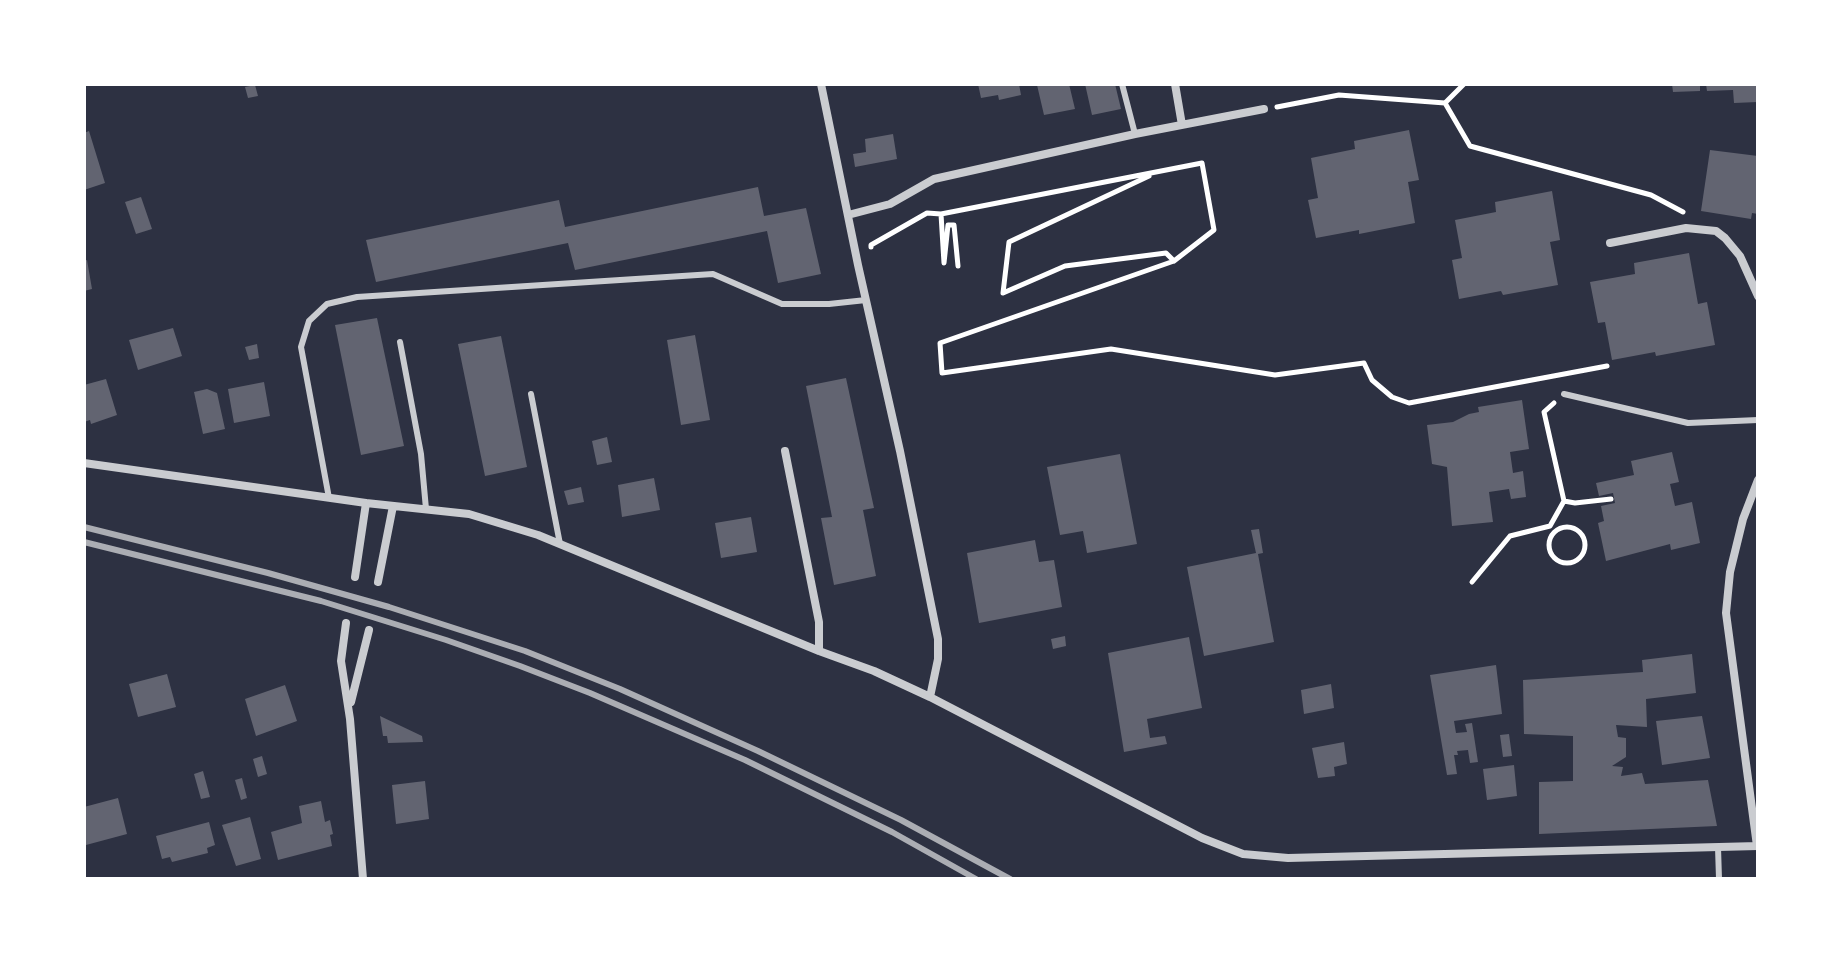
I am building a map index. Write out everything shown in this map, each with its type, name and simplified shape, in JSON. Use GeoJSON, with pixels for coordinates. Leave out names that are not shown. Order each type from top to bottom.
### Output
{"type":"FeatureCollection","features":[{"type":"Feature","properties":{"kind":"street"},"geometry":{"type":"LineString","coordinates":[[821,84],[938,639],[938,659],[930,697]]}},
{"type":"Feature","properties":{"kind":"street"},"geometry":{"type":"LineString","coordinates":[[1175,84],[1182,125]]}},
{"type":"Feature","properties":{"kind":"street"},"geometry":{"type":"LineString","coordinates":[[848,215],[890,204],[934,179],[1264,109]]}},
{"type":"Feature","properties":{"kind":"street"},"geometry":{"type":"LineString","coordinates":[[1610,243],[1686,228],[1716,231],[1740,256],[1758,296]]}},
{"type":"Feature","properties":{"kind":"street"},"geometry":{"type":"LineString","coordinates":[[785,451],[819,622],[819,651]]}},
{"type":"Feature","properties":{"kind":"street"},"geometry":{"type":"LineString","coordinates":[[84,463],[485,518],[560,544],[874,671],[1202,838],[1243,854],[1288,858],[1758,846],[1726,613],[1733,559],[1743,519],[1758,480]]}},
{"type":"Feature","properties":{"kind":"street"},"geometry":{"type":"LineString","coordinates":[[355,577],[366,503]]}},
{"type":"Feature","properties":{"kind":"street"},"geometry":{"type":"LineString","coordinates":[[378,582],[393,506]]}},
{"type":"Feature","properties":{"kind":"street"},"geometry":{"type":"LineString","coordinates":[[346,623],[341,661],[350,719],[363,879]]}},
{"type":"Feature","properties":{"kind":"street"},"geometry":{"type":"LineString","coordinates":[[350,719],[353,687],[369,630]]}},
{"type":"Feature","properties":{"kind":"lane"},"geometry":{"type":"LineString","coordinates":[[1122,84],[1135,134]]}},
{"type":"Feature","properties":{"kind":"lane"},"geometry":{"type":"LineString","coordinates":[[329,498],[301,347],[309,321],[327,304],[357,297],[713,274],[782,304],[866,300]]}},
{"type":"Feature","properties":{"kind":"lane"},"geometry":{"type":"LineString","coordinates":[[400,342],[421,454],[426,509]]}},
{"type":"Feature","properties":{"kind":"lane"},"geometry":{"type":"LineString","coordinates":[[531,394],[560,544]]}},
{"type":"Feature","properties":{"kind":"lane"},"geometry":{"type":"LineString","coordinates":[[1564,394],[1688,423],[1758,420]]}},
{"type":"Feature","properties":{"kind":"lane"},"geometry":{"type":"LineString","coordinates":[[1718,847],[1719,879]]}},
{"type":"Feature","properties":{"kind":"path"},"geometry":{"type":"LineString","coordinates":[[1264,109],[1339,95],[1445,103],[1464,84]]}},
{"type":"Feature","properties":{"kind":"path"},"geometry":{"type":"LineString","coordinates":[[1445,103],[1470,146],[1651,195],[1684,213],[1686,228]]}},
{"type":"Feature","properties":{"kind":"path"},"geometry":{"type":"LineString","coordinates":[[858,265],[875,263],[871,245],[927,213],[941,214],[1202,163],[1214,230],[1174,261],[940,343],[942,373],[1111,349],[1275,375],[1364,363],[1372,380],[1392,397],[1409,403],[1607,366]]}},
{"type":"Feature","properties":{"kind":"path"},"geometry":{"type":"LineString","coordinates":[[1155,172],[1009,242],[1003,293],[1065,266],[1166,253],[1174,261]]}},
{"type":"Feature","properties":{"kind":"path"},"geometry":{"type":"LineString","coordinates":[[941,214],[944,263],[948,225],[954,225],[958,266]]}},
{"type":"Feature","properties":{"kind":"path"},"geometry":{"type":"LineString","coordinates":[[1472,582],[1510,536],[1550,526],[1564,501],[1544,412],[1564,394]]}},
{"type":"Feature","properties":{"kind":"path"},"geometry":{"type":"LineString","coordinates":[[1564,501],[1575,503],[1611,499]]}},
{"type":"Feature","properties":{"kind":"path"},"geometry":{"type":"LineString","coordinates":[[1550,526],[1556,531]]}},
{"type":"Feature","properties":{"kind":"path"},"geometry":{"type":"LineString","coordinates":[[1564,527],[1579,531],[1585,545],[1579,558],[1563,562],[1551,552],[1551,537],[1556,531],[1564,527]]}},
{"type":"Feature","properties":{"kind":"building"},"geometry":{"type":"Polygon","coordinates":[[[978,84],[1019,84],[1021,95],[999,100],[998,95],[981,98],[978,84]]]}},
{"type":"Feature","properties":{"kind":"building"},"geometry":{"type":"Polygon","coordinates":[[[1069,84],[1075,109],[1044,115],[1037,85],[1069,84]]]}},
{"type":"Feature","properties":{"kind":"building"},"geometry":{"type":"Polygon","coordinates":[[[1085,84],[1115,84],[1121,109],[1092,115],[1085,84]]]}},
{"type":"Feature","properties":{"kind":"building"},"geometry":{"type":"Polygon","coordinates":[[[1672,84],[1700,84],[1700,91],[1673,92],[1672,84]]]}},
{"type":"Feature","properties":{"kind":"building"},"geometry":{"type":"Polygon","coordinates":[[[1706,84],[1758,84],[1758,102],[1734,103],[1733,90],[1707,91],[1706,84]]]}},
{"type":"Feature","properties":{"kind":"building"},"geometry":{"type":"Polygon","coordinates":[[[255,85],[258,96],[248,98],[245,87],[255,85]]]}},
{"type":"Feature","properties":{"kind":"building"},"geometry":{"type":"Polygon","coordinates":[[[1409,130],[1419,180],[1408,182],[1415,223],[1359,234],[1359,230],[1316,238],[1308,200],[1318,198],[1311,158],[1355,149],[1354,141],[1409,130]]]}},
{"type":"Feature","properties":{"kind":"building"},"geometry":{"type":"Polygon","coordinates":[[[89,131],[105,183],[84,190],[84,133],[89,131]]]}},
{"type":"Feature","properties":{"kind":"building"},"geometry":{"type":"Polygon","coordinates":[[[893,134],[897,159],[855,167],[853,154],[866,152],[865,139],[893,134]]]}},
{"type":"Feature","properties":{"kind":"building"},"geometry":{"type":"Polygon","coordinates":[[[1710,150],[1758,156],[1758,214],[1752,213],[1751,219],[1701,211],[1710,150]]]}},
{"type":"Feature","properties":{"kind":"building"},"geometry":{"type":"Polygon","coordinates":[[[758,187],[764,216],[806,208],[821,274],[778,283],[767,231],[575,270],[568,243],[376,282],[366,240],[559,200],[565,227],[758,187]]]}},
{"type":"Feature","properties":{"kind":"building"},"geometry":{"type":"Polygon","coordinates":[[[1552,191],[1560,240],[1550,242],[1558,285],[1459,299],[1452,260],[1462,258],[1455,220],[1496,212],[1495,202],[1552,191]]]}},
{"type":"Feature","properties":{"kind":"building"},"geometry":{"type":"Polygon","coordinates":[[[141,197],[152,229],[136,234],[125,202],[141,197]]]}},
{"type":"Feature","properties":{"kind":"building"},"geometry":{"type":"Polygon","coordinates":[[[1689,253],[1698,304],[1707,302],[1715,345],[1612,360],[1605,322],[1598,323],[1590,282],[1635,274],[1634,263],[1689,253]]]}},
{"type":"Feature","properties":{"kind":"building"},"geometry":{"type":"Polygon","coordinates":[[[87,260],[92,289],[84,291],[84,261],[87,260]]]}},
{"type":"Feature","properties":{"kind":"building"},"geometry":{"type":"Polygon","coordinates":[[[377,318],[404,446],[361,455],[335,325],[377,318]]]}},
{"type":"Feature","properties":{"kind":"building"},"geometry":{"type":"Polygon","coordinates":[[[173,328],[182,356],[138,370],[129,340],[173,328]]]}},
{"type":"Feature","properties":{"kind":"building"},"geometry":{"type":"Polygon","coordinates":[[[695,335],[710,420],[681,425],[667,340],[695,335]]]}},
{"type":"Feature","properties":{"kind":"building"},"geometry":{"type":"Polygon","coordinates":[[[501,336],[527,467],[485,476],[458,344],[501,336]]]}},
{"type":"Feature","properties":{"kind":"building"},"geometry":{"type":"Polygon","coordinates":[[[257,344],[259,358],[249,360],[245,347],[257,344]]]}},
{"type":"Feature","properties":{"kind":"building"},"geometry":{"type":"Polygon","coordinates":[[[846,378],[874,508],[863,510],[876,576],[834,585],[821,518],[832,517],[806,386],[846,378]]]}},
{"type":"Feature","properties":{"kind":"building"},"geometry":{"type":"Polygon","coordinates":[[[106,379],[117,415],[91,424],[90,420],[84,422],[84,385],[106,379]]]}},
{"type":"Feature","properties":{"kind":"building"},"geometry":{"type":"Polygon","coordinates":[[[264,382],[270,416],[234,423],[228,389],[264,382]]]}},
{"type":"Feature","properties":{"kind":"building"},"geometry":{"type":"Polygon","coordinates":[[[207,389],[217,393],[225,429],[203,434],[194,392],[207,389]]]}},
{"type":"Feature","properties":{"kind":"building"},"geometry":{"type":"Polygon","coordinates":[[[1522,400],[1529,449],[1510,452],[1513,473],[1523,471],[1526,497],[1511,499],[1509,489],[1489,492],[1493,522],[1452,526],[1447,467],[1432,464],[1427,425],[1453,422],[1479,412],[1478,407],[1522,400]]]}},
{"type":"Feature","properties":{"kind":"building"},"geometry":{"type":"Polygon","coordinates":[[[607,437],[612,462],[597,465],[592,441],[607,437]]]}},
{"type":"Feature","properties":{"kind":"building"},"geometry":{"type":"Polygon","coordinates":[[[1672,452],[1679,482],[1670,484],[1675,506],[1692,502],[1700,543],[1671,550],[1670,544],[1606,561],[1598,523],[1604,521],[1601,506],[1615,503],[1613,493],[1599,496],[1596,483],[1634,475],[1631,461],[1672,452]]]}},
{"type":"Feature","properties":{"kind":"building"},"geometry":{"type":"Polygon","coordinates":[[[1120,454],[1137,544],[1087,553],[1083,531],[1060,535],[1047,467],[1120,454]]]}},
{"type":"Feature","properties":{"kind":"building"},"geometry":{"type":"Polygon","coordinates":[[[654,478],[660,510],[622,517],[618,485],[654,478]]]}},
{"type":"Feature","properties":{"kind":"building"},"geometry":{"type":"Polygon","coordinates":[[[581,487],[584,502],[568,505],[564,491],[581,487]]]}},
{"type":"Feature","properties":{"kind":"building"},"geometry":{"type":"Polygon","coordinates":[[[751,517],[757,552],[721,558],[715,523],[751,517]]]}},
{"type":"Feature","properties":{"kind":"building"},"geometry":{"type":"Polygon","coordinates":[[[1259,529],[1263,553],[1258,554],[1274,642],[1204,656],[1187,567],[1256,553],[1251,530],[1259,529]]]}},
{"type":"Feature","properties":{"kind":"building"},"geometry":{"type":"Polygon","coordinates":[[[1035,540],[1039,562],[1054,560],[1062,607],[979,623],[967,553],[1035,540]]]}},
{"type":"Feature","properties":{"kind":"building"},"geometry":{"type":"Polygon","coordinates":[[[1065,636],[1066,646],[1053,649],[1051,639],[1065,636]]]}},
{"type":"Feature","properties":{"kind":"building"},"geometry":{"type":"Polygon","coordinates":[[[1189,637],[1202,708],[1147,719],[1150,738],[1165,736],[1167,744],[1124,752],[1108,653],[1189,637]]]}},
{"type":"Feature","properties":{"kind":"building"},"geometry":{"type":"Polygon","coordinates":[[[1692,654],[1696,693],[1646,699],[1647,727],[1616,725],[1618,737],[1626,738],[1626,757],[1612,766],[1623,767],[1621,776],[1642,773],[1645,784],[1708,780],[1717,826],[1539,834],[1539,782],[1573,781],[1573,736],[1524,734],[1523,680],[1643,672],[1642,660],[1692,654]]]}},
{"type":"Feature","properties":{"kind":"building"},"geometry":{"type":"Polygon","coordinates":[[[1496,665],[1502,714],[1454,721],[1456,733],[1467,732],[1465,724],[1472,723],[1478,762],[1470,763],[1468,750],[1457,751],[1458,755],[1454,755],[1457,774],[1447,775],[1430,675],[1496,665]]]}},
{"type":"Feature","properties":{"kind":"building"},"geometry":{"type":"Polygon","coordinates":[[[167,674],[176,707],[138,717],[129,684],[167,674]]]}},
{"type":"Feature","properties":{"kind":"building"},"geometry":{"type":"Polygon","coordinates":[[[1331,684],[1334,708],[1304,714],[1301,690],[1331,684]]]}},
{"type":"Feature","properties":{"kind":"building"},"geometry":{"type":"Polygon","coordinates":[[[285,685],[297,721],[256,736],[245,699],[285,685]]]}},
{"type":"Feature","properties":{"kind":"building"},"geometry":{"type":"Polygon","coordinates":[[[380,716],[422,736],[423,742],[388,743],[387,736],[383,736],[380,716]]]}},
{"type":"Feature","properties":{"kind":"building"},"geometry":{"type":"Polygon","coordinates":[[[1702,716],[1710,758],[1662,765],[1656,721],[1702,716]]]}},
{"type":"Feature","properties":{"kind":"building"},"geometry":{"type":"Polygon","coordinates":[[[1509,734],[1512,756],[1503,757],[1500,735],[1509,734]]]}},
{"type":"Feature","properties":{"kind":"building"},"geometry":{"type":"Polygon","coordinates":[[[1344,742],[1347,764],[1334,767],[1335,776],[1318,778],[1312,748],[1344,742]]]}},
{"type":"Feature","properties":{"kind":"building"},"geometry":{"type":"Polygon","coordinates":[[[262,756],[267,774],[258,777],[253,759],[262,756]]]}},
{"type":"Feature","properties":{"kind":"building"},"geometry":{"type":"Polygon","coordinates":[[[1514,765],[1517,796],[1487,800],[1483,769],[1514,765]]]}},
{"type":"Feature","properties":{"kind":"building"},"geometry":{"type":"Polygon","coordinates":[[[203,771],[210,797],[201,799],[194,774],[203,771]]]}},
{"type":"Feature","properties":{"kind":"building"},"geometry":{"type":"Polygon","coordinates":[[[242,778],[247,798],[241,800],[235,780],[242,778]]]}},
{"type":"Feature","properties":{"kind":"building"},"geometry":{"type":"Polygon","coordinates":[[[425,781],[429,819],[396,824],[392,785],[425,781]]]}},
{"type":"Feature","properties":{"kind":"building"},"geometry":{"type":"Polygon","coordinates":[[[118,798],[127,834],[86,845],[84,807],[118,798]]]}},
{"type":"Feature","properties":{"kind":"building"},"geometry":{"type":"Polygon","coordinates":[[[321,801],[325,822],[330,820],[332,846],[278,860],[271,832],[302,823],[299,806],[321,801]]]}},
{"type":"Feature","properties":{"kind":"building"},"geometry":{"type":"Polygon","coordinates":[[[250,817],[261,859],[236,866],[222,825],[250,817]]]}},
{"type":"Feature","properties":{"kind":"building"},"geometry":{"type":"Polygon","coordinates":[[[209,822],[215,845],[207,848],[208,853],[172,862],[170,857],[162,859],[156,836],[209,822]]]}},
{"type":"Feature","properties":{"kind":"railway"},"geometry":{"type":"LineString","coordinates":[[84,527],[389,607],[525,651],[620,689],[758,751],[901,820],[1010,879]]}},
{"type":"Feature","properties":{"kind":"railway"},"geometry":{"type":"LineString","coordinates":[[84,542],[321,601],[520,666],[745,760],[892,832],[976,879]]}}]}
